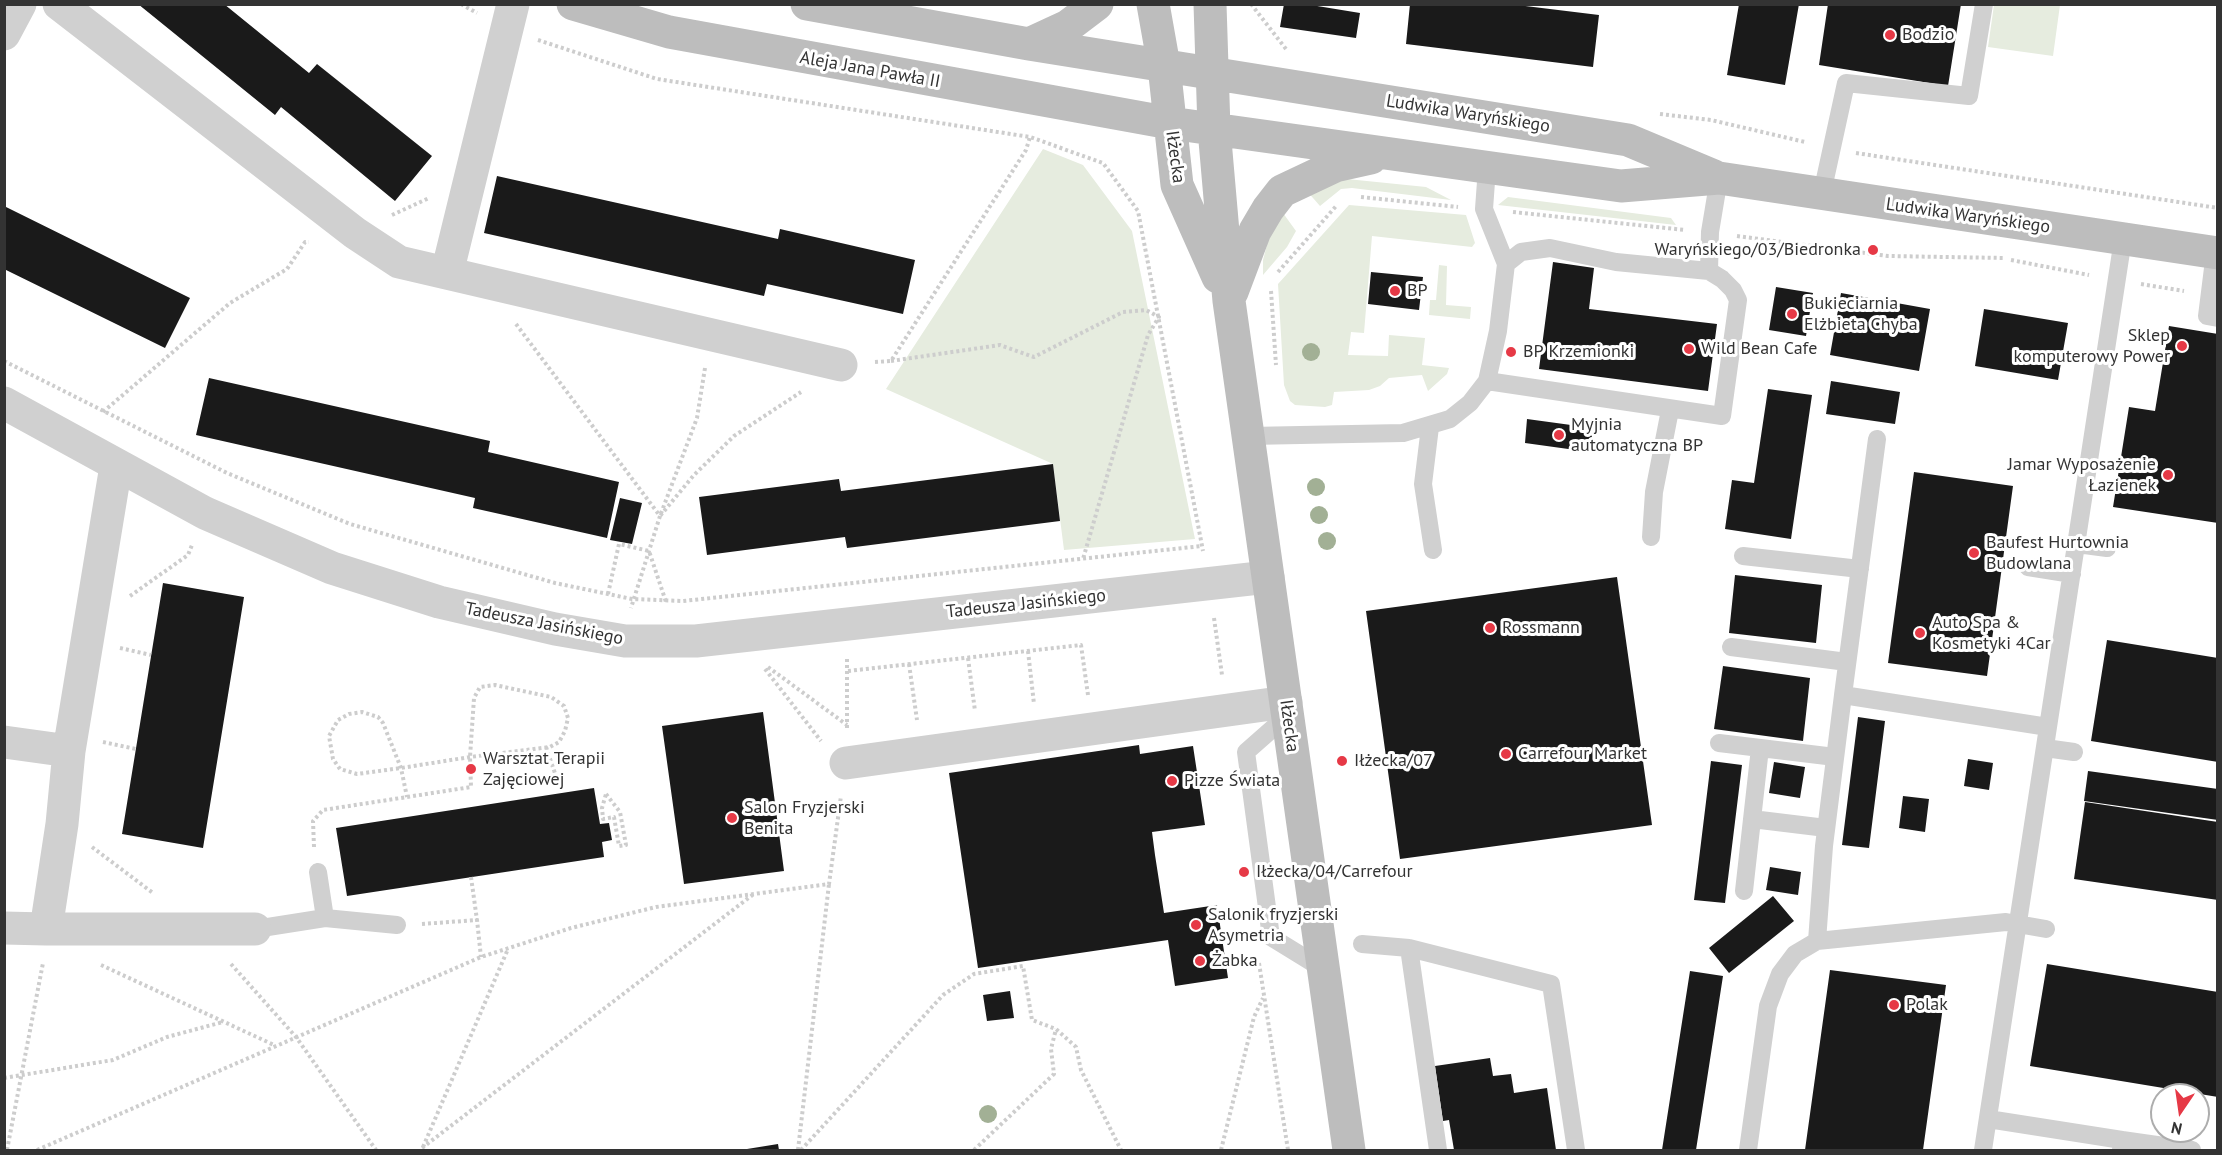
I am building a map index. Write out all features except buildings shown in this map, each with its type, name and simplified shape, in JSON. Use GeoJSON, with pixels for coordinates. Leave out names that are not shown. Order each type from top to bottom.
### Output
{"type":"FeatureCollection","features":[{"type":"Feature","properties":{"kind":"main road","name":"Aleja Jana Pawła II"},"geometry":{"type":"LineString","coordinates":[[573,4],[669,32],[1170,123],[1214,129]]}},
{"type":"Feature","properties":{"kind":"main road"},"geometry":{"type":"LineString","coordinates":[[807,4],[1164,66]]}},
{"type":"Feature","properties":{"kind":"main road"},"geometry":{"type":"LineString","coordinates":[[1029,44],[1068,26],[1097,4]]}},
{"type":"Feature","properties":{"kind":"main road","name":"Iłżecka"},"geometry":{"type":"LineString","coordinates":[[1153,4],[1164,66],[1177,185],[1229,301]]}},
{"type":"Feature","properties":{"kind":"main road","name":"Iłżecka"},"geometry":{"type":"LineString","coordinates":[[1210,4],[1214,129],[1229,301],[1349,1150]]}},
{"type":"Feature","properties":{"kind":"main road","name":"Ludwika Waryńskiego"},"geometry":{"type":"LineString","coordinates":[[1164,66],[1628,140],[1719,178]]}},
{"type":"Feature","properties":{"kind":"main road","name":"Ludwika Waryńskiego"},"geometry":{"type":"LineString","coordinates":[[1214,129],[1621,186],[1719,178],[2216,253]]}},
{"type":"Feature","properties":{"kind":"main road","name":"Ludwika Waryńskiego"},"geometry":{"type":"LineString","coordinates":[[1229,301],[1255,231],[1268,208],[1282,192],[1335,166],[1391,155]]}},
{"type":"Feature","properties":{"kind":"street"},"geometry":{"type":"LineString","coordinates":[[4,34],[20,4]]}},
{"type":"Feature","properties":{"kind":"street"},"geometry":{"type":"LineString","coordinates":[[59,4],[355,233],[399,262],[841,365]]}},
{"type":"Feature","properties":{"kind":"street"},"geometry":{"type":"LineString","coordinates":[[447,273],[509,16]]}},
{"type":"Feature","properties":{"kind":"street","name":"Tadeusza Jasińskiego"},"geometry":{"type":"LineString","coordinates":[[4,403],[205,513],[332,568],[439,602],[555,629],[625,641],[696,640],[1268,577]]}},
{"type":"Feature","properties":{"kind":"street"},"geometry":{"type":"LineString","coordinates":[[46,929],[62,824],[70,744],[116,466]]}},
{"type":"Feature","properties":{"kind":"street"},"geometry":{"type":"LineString","coordinates":[[846,763],[1227,710],[1287,709]]}},
{"type":"Feature","properties":{"kind":"street"},"geometry":{"type":"LineString","coordinates":[[4,742],[70,744]]}},
{"type":"Feature","properties":{"kind":"street"},"geometry":{"type":"LineString","coordinates":[[4,928],[255,929]]}},
{"type":"Feature","properties":{"kind":"lane"},"geometry":{"type":"LineString","coordinates":[[1822,194],[1846,84],[1969,96],[1984,4]]}},
{"type":"Feature","properties":{"kind":"lane"},"geometry":{"type":"LineString","coordinates":[[1249,436],[1403,433],[1430,427],[1450,419],[1470,403],[1487,381],[1498,331],[1506,264],[1484,209],[1488,168]]}},
{"type":"Feature","properties":{"kind":"lane"},"geometry":{"type":"LineString","coordinates":[[1709,271],[1710,232],[1719,178]]}},
{"type":"Feature","properties":{"kind":"lane"},"geometry":{"type":"LineString","coordinates":[[1983,1150],[2123,239]]}},
{"type":"Feature","properties":{"kind":"lane"},"geometry":{"type":"LineString","coordinates":[[1487,381],[1722,416],[1738,300],[1733,290],[1709,271],[1616,262],[1550,248],[1521,252],[1506,264]]}},
{"type":"Feature","properties":{"kind":"lane"},"geometry":{"type":"LineString","coordinates":[[2216,253],[2207,316],[2217,318]]}},
{"type":"Feature","properties":{"kind":"lane"},"geometry":{"type":"LineString","coordinates":[[1651,537],[1654,492],[1670,410]]}},
{"type":"Feature","properties":{"kind":"lane"},"geometry":{"type":"LineString","coordinates":[[1430,427],[1423,484],[1433,550]]}},
{"type":"Feature","properties":{"kind":"lane"},"geometry":{"type":"LineString","coordinates":[[1817,941],[1826,828],[1877,439]]}},
{"type":"Feature","properties":{"kind":"lane"},"geometry":{"type":"LineString","coordinates":[[2077,544],[2107,548]]}},
{"type":"Feature","properties":{"kind":"lane"},"geometry":{"type":"LineString","coordinates":[[1743,556],[1860,569]]}},
{"type":"Feature","properties":{"kind":"lane"},"geometry":{"type":"LineString","coordinates":[[2028,567],[2072,574]]}},
{"type":"Feature","properties":{"kind":"lane"},"geometry":{"type":"LineString","coordinates":[[1731,647],[1847,662]]}},
{"type":"Feature","properties":{"kind":"lane"},"geometry":{"type":"LineString","coordinates":[[1843,695],[2048,727]]}},
{"type":"Feature","properties":{"kind":"lane"},"geometry":{"type":"LineString","coordinates":[[1287,709],[1246,752],[1271,937],[1323,969]]}},
{"type":"Feature","properties":{"kind":"lane"},"geometry":{"type":"LineString","coordinates":[[1719,743],[1835,757]]}},
{"type":"Feature","properties":{"kind":"lane"},"geometry":{"type":"LineString","coordinates":[[1743,891],[1760,748]]}},
{"type":"Feature","properties":{"kind":"lane"},"geometry":{"type":"LineString","coordinates":[[2045,748],[2074,752]]}},
{"type":"Feature","properties":{"kind":"lane"},"geometry":{"type":"LineString","coordinates":[[1752,819],[1826,828]]}},
{"type":"Feature","properties":{"kind":"lane"},"geometry":{"type":"LineString","coordinates":[[318,872],[325,918]]}},
{"type":"Feature","properties":{"kind":"lane"},"geometry":{"type":"LineString","coordinates":[[255,929],[325,918],[397,926]]}},
{"type":"Feature","properties":{"kind":"lane"},"geometry":{"type":"LineString","coordinates":[[1748,1150],[1768,1006],[1780,974],[1795,954],[1817,941],[2006,922],[2046,929]]}},
{"type":"Feature","properties":{"kind":"lane"},"geometry":{"type":"LineString","coordinates":[[1362,944],[1409,948],[1551,984],[1576,1150]]}},
{"type":"Feature","properties":{"kind":"lane"},"geometry":{"type":"LineString","coordinates":[[1409,948],[1438,1150]]}},
{"type":"Feature","properties":{"kind":"lane"},"geometry":{"type":"LineString","coordinates":[[1988,1119],[2122,1145],[2192,1150]]}},
{"type":"Feature","properties":{"kind":"path"},"geometry":{"type":"LineString","coordinates":[[461,4],[509,16],[657,79],[1030,137],[1102,163],[1138,211],[1209,584],[1227,710]]}},
{"type":"Feature","properties":{"kind":"path"},"geometry":{"type":"LineString","coordinates":[[1251,4],[1280,45],[1288,51]]}},
{"type":"Feature","properties":{"kind":"path"},"geometry":{"type":"LineString","coordinates":[[1653,113],[1711,120],[1833,149],[2217,208]]}},
{"type":"Feature","properties":{"kind":"path"},"geometry":{"type":"LineString","coordinates":[[103,412],[230,303],[286,269],[304,242],[355,233],[470,178]]}},
{"type":"Feature","properties":{"kind":"path"},"geometry":{"type":"LineString","coordinates":[[524,291],[516,326],[660,516],[632,599],[625,641]]}},
{"type":"Feature","properties":{"kind":"path"},"geometry":{"type":"LineString","coordinates":[[891,361],[1000,345],[1034,357],[1123,312],[1146,310],[1159,317]]}},
{"type":"Feature","properties":{"kind":"path"},"geometry":{"type":"LineString","coordinates":[[1083,559],[1148,335],[1159,317]]}},
{"type":"Feature","properties":{"kind":"path"},"geometry":{"type":"LineString","coordinates":[[4,361],[226,473],[350,524],[555,583],[632,599],[666,602],[1202,546]]}},
{"type":"Feature","properties":{"kind":"path"},"geometry":{"type":"LineString","coordinates":[[123,601],[188,555],[205,513]]}},
{"type":"Feature","properties":{"kind":"path"},"geometry":{"type":"LineString","coordinates":[[608,594],[619,544],[649,551]]}},
{"type":"Feature","properties":{"kind":"path"},"geometry":{"type":"LineString","coordinates":[[649,551],[666,602]]}},
{"type":"Feature","properties":{"kind":"path"},"geometry":{"type":"LineString","coordinates":[[800,1150],[829,884],[846,763],[848,671],[842,624]]}},
{"type":"Feature","properties":{"kind":"path"},"geometry":{"type":"LineString","coordinates":[[848,671],[1082,645],[1092,729]]}},
{"type":"Feature","properties":{"kind":"path"},"geometry":{"type":"LineString","coordinates":[[1028,651],[1038,736]]}},
{"type":"Feature","properties":{"kind":"path"},"geometry":{"type":"LineString","coordinates":[[969,658],[979,744]]}},
{"type":"Feature","properties":{"kind":"path"},"geometry":{"type":"LineString","coordinates":[[846,763],[827,748],[759,661],[847,725]]}},
{"type":"Feature","properties":{"kind":"path"},"geometry":{"type":"LineString","coordinates":[[909,664],[921,752]]}},
{"type":"Feature","properties":{"kind":"path"},"geometry":{"type":"LineString","coordinates":[[318,872],[312,826],[319,813],[471,788],[470,757],[474,698],[480,687],[551,697],[564,706],[568,718],[565,731],[559,742],[546,747],[470,757],[401,768],[357,774],[340,769],[330,750],[329,735],[334,725],[344,716],[362,712],[378,717],[387,728],[401,768],[407,797]]}},
{"type":"Feature","properties":{"kind":"path"},"geometry":{"type":"LineString","coordinates":[[70,744],[136,749]]}},
{"type":"Feature","properties":{"kind":"path"},"geometry":{"type":"LineString","coordinates":[[546,747],[558,782]]}},
{"type":"Feature","properties":{"kind":"path"},"geometry":{"type":"LineString","coordinates":[[606,794],[620,812],[626,845],[618,846],[614,817],[603,819],[602,808],[606,794]]}},
{"type":"Feature","properties":{"kind":"path"},"geometry":{"type":"LineString","coordinates":[[83,840],[155,894]]}},
{"type":"Feature","properties":{"kind":"path"},"geometry":{"type":"LineString","coordinates":[[471,877],[481,957]]}},
{"type":"Feature","properties":{"kind":"path"},"geometry":{"type":"LineString","coordinates":[[37,1150],[481,957],[571,928],[656,907],[829,884]]}},
{"type":"Feature","properties":{"kind":"path"},"geometry":{"type":"LineString","coordinates":[[422,1149],[757,892]]}},
{"type":"Feature","properties":{"kind":"path"},"geometry":{"type":"LineString","coordinates":[[397,926],[477,920]]}},
{"type":"Feature","properties":{"kind":"path"},"geometry":{"type":"LineString","coordinates":[[7,1150],[48,940],[46,929]]}},
{"type":"Feature","properties":{"kind":"path"},"geometry":{"type":"LineString","coordinates":[[200,929],[296,1037],[376,1150]]}},
{"type":"Feature","properties":{"kind":"path"},"geometry":{"type":"LineString","coordinates":[[422,1149],[508,949]]}},
{"type":"Feature","properties":{"kind":"path"},"geometry":{"type":"LineString","coordinates":[[100,964],[274,1046]]}},
{"type":"Feature","properties":{"kind":"path"},"geometry":{"type":"LineString","coordinates":[[800,1150],[943,995],[974,974],[1023,966],[1032,1020],[1056,1029],[1076,1047],[1081,1070],[1121,1150]]}},
{"type":"Feature","properties":{"kind":"path"},"geometry":{"type":"LineString","coordinates":[[1221,1150],[1254,1017],[1263,998],[1288,1150]]}},
{"type":"Feature","properties":{"kind":"path"},"geometry":{"type":"LineString","coordinates":[[4,1078],[113,1060],[168,1037],[225,1022]]}},
{"type":"Feature","properties":{"kind":"path"},"geometry":{"type":"LineString","coordinates":[[974,1150],[1054,1074],[1051,1049],[1056,1029]]}},
{"type":"Feature","properties":{"kind":"shaded area"},"geometry":{"type":"Polygon","coordinates":[[[1994,5],[2060,5],[2053,56],[1988,47],[1994,5]]]}},
{"type":"Feature","properties":{"kind":"shaded area"},"geometry":{"type":"Polygon","coordinates":[[[1043,149],[1083,165],[1132,231],[1195,539],[1064,550],[1053,464],[886,389],[1043,149]]]}},
{"type":"Feature","properties":{"kind":"shaded area"},"geometry":{"type":"Polygon","coordinates":[[[1347,179],[1426,187],[1451,200],[1352,188],[1341,189],[1320,206],[1306,190],[1347,179]]]}},
{"type":"Feature","properties":{"kind":"shaded area"},"geometry":{"type":"Polygon","coordinates":[[[1508,197],[1671,218],[1676,225],[1498,205],[1508,197]]]}},
{"type":"Feature","properties":{"kind":"shaded area"},"geometry":{"type":"Polygon","coordinates":[[[1349,205],[1466,215],[1475,243],[1472,247],[1372,236],[1364,333],[1351,332],[1348,355],[1388,356],[1389,335],[1425,338],[1422,365],[1449,368],[1447,374],[1428,391],[1422,375],[1389,378],[1380,386],[1369,390],[1334,392],[1332,405],[1325,407],[1295,405],[1290,401],[1284,385],[1278,284],[1349,205]]]}},
{"type":"Feature","properties":{"kind":"shaded area"},"geometry":{"type":"Polygon","coordinates":[[[1283,213],[1296,231],[1287,247],[1263,275],[1263,260],[1269,237],[1283,213]]]}},
{"type":"Feature","properties":{"kind":"shaded area"},"geometry":{"type":"Polygon","coordinates":[[[1439,265],[1447,266],[1446,305],[1471,307],[1470,319],[1429,315],[1430,300],[1436,300],[1439,265]]]}},
{"type":"Feature","properties":{"kind":"place","name":"Bodzio"},"geometry":{"type":"Point","coordinates":[1890,35]}},
{"type":"Feature","properties":{"kind":"place","name":"Waryńskiego/03/Biedronka"},"geometry":{"type":"Point","coordinates":[1873,250]}},
{"type":"Feature","properties":{"kind":"place","name":"BP"},"geometry":{"type":"Point","coordinates":[1395,291]}},
{"type":"Feature","properties":{"kind":"place","name":"Bukieciarnia Elżbieta Chyba"},"geometry":{"type":"Point","coordinates":[1792,314]}},
{"type":"Feature","properties":{"kind":"place","name":"Sklep komputerowy Power"},"geometry":{"type":"Point","coordinates":[2182,346]}},
{"type":"Feature","properties":{"kind":"place","name":"Wild Bean Cafe"},"geometry":{"type":"Point","coordinates":[1689,349]}},
{"type":"Feature","properties":{"kind":"place","name":"BP Krzemionki"},"geometry":{"type":"Point","coordinates":[1511,352]}},
{"type":"Feature","properties":{"kind":"place","name":"Myjnia automatyczna BP"},"geometry":{"type":"Point","coordinates":[1559,435]}},
{"type":"Feature","properties":{"kind":"place","name":"Jamar Wyposażenie Łazienek"},"geometry":{"type":"Point","coordinates":[2168,475]}},
{"type":"Feature","properties":{"kind":"place","name":"Baufest Hurtownia Budowlana"},"geometry":{"type":"Point","coordinates":[1974,553]}},
{"type":"Feature","properties":{"kind":"place","name":"Rossmann"},"geometry":{"type":"Point","coordinates":[1490,628]}},
{"type":"Feature","properties":{"kind":"place","name":"Auto Spa & Kosmetyki 4Car"},"geometry":{"type":"Point","coordinates":[1920,633]}},
{"type":"Feature","properties":{"kind":"place","name":"Carrefour Market"},"geometry":{"type":"Point","coordinates":[1506,754]}},
{"type":"Feature","properties":{"kind":"place","name":"Iłżecka/07"},"geometry":{"type":"Point","coordinates":[1342,761]}},
{"type":"Feature","properties":{"kind":"place","name":"Warsztat Terapii Zajęciowej"},"geometry":{"type":"Point","coordinates":[471,769]}},
{"type":"Feature","properties":{"kind":"place","name":"Pizze Świata"},"geometry":{"type":"Point","coordinates":[1172,781]}},
{"type":"Feature","properties":{"kind":"place","name":"Salon Fryzjerski Benita"},"geometry":{"type":"Point","coordinates":[732,818]}},
{"type":"Feature","properties":{"kind":"place","name":"Iłżecka/04/Carrefour"},"geometry":{"type":"Point","coordinates":[1244,872]}},
{"type":"Feature","properties":{"kind":"place","name":"Salonik fryzjerski Asymetria"},"geometry":{"type":"Point","coordinates":[1196,925]}},
{"type":"Feature","properties":{"kind":"place","name":"Żabka"},"geometry":{"type":"Point","coordinates":[1200,961]}},
{"type":"Feature","properties":{"kind":"place","name":"Polak"},"geometry":{"type":"Point","coordinates":[1894,1005]}}]}
